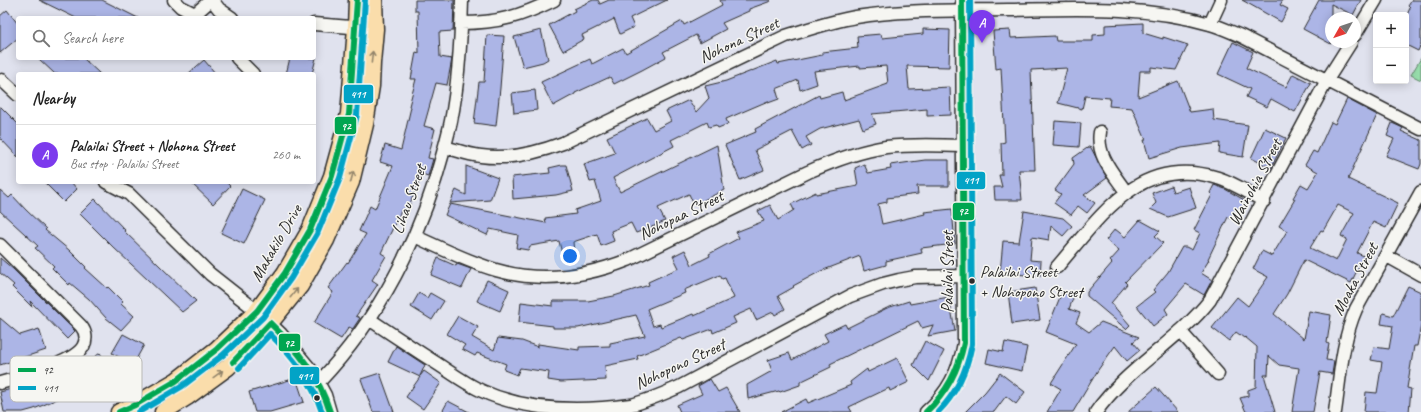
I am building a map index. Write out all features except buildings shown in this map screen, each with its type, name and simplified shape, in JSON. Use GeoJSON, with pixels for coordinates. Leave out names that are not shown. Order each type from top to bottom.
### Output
{"type":"FeatureCollection","features":[{"type":"Feature","properties":{"kind":"main road","name":"Makakilo Drive"},"geometry":{"type":"LineString","coordinates":[[142,401],[176,381],[216,349],[257,311],[285,272],[310,230],[332,176],[349,114],[357,0]]}},
{"type":"Feature","properties":{"kind":"main road"},"geometry":{"type":"LineString","coordinates":[[163,412],[187,397],[228,367],[270,323],[300,286],[326,240],[351,182],[365,124],[370,93],[375,29],[374,0]]}},
{"type":"Feature","properties":{"kind":"main road","name":"Makakilo Drive"},"geometry":{"type":"LineString","coordinates":[[119,412],[140,402]]}},
{"type":"Feature","properties":{"kind":"street"},"geometry":{"type":"LineString","coordinates":[[174,0],[197,16],[211,0],[219,9],[229,16]]}},
{"type":"Feature","properties":{"kind":"street","name":"Lihau Street"},"geometry":{"type":"LineString","coordinates":[[319,382],[340,360],[369,319],[385,293],[410,248],[434,186],[451,121],[461,55],[462,0]]}},
{"type":"Feature","properties":{"kind":"street"},"geometry":{"type":"LineString","coordinates":[[461,23],[493,22],[514,17],[534,10],[554,0]]}},
{"type":"Feature","properties":{"kind":"street"},"geometry":{"type":"LineString","coordinates":[[1210,24],[1221,0]]}},
{"type":"Feature","properties":{"kind":"street"},"geometry":{"type":"LineString","coordinates":[[1361,25],[1376,0]]}},
{"type":"Feature","properties":{"kind":"street","name":"Nohona Street"},"geometry":{"type":"LineString","coordinates":[[445,146],[480,156],[497,157],[542,151],[563,143],[786,36],[820,25],[855,17],[962,5],[1100,4],[1210,24],[1241,36],[1421,129]]}},
{"type":"Feature","properties":{"kind":"street","name":"Palailai Street"},"geometry":{"type":"LineString","coordinates":[[926,412],[949,387],[961,360],[964,342],[962,5]]}},
{"type":"Feature","properties":{"kind":"street"},"geometry":{"type":"LineString","coordinates":[[316,24],[375,29]]}},
{"type":"Feature","properties":{"kind":"street","name":"Wainohia Street"},"geometry":{"type":"LineString","coordinates":[[1096,412],[1116,388],[1198,315],[1210,300],[1328,80],[1347,48]]}},
{"type":"Feature","properties":{"kind":"street"},"geometry":{"type":"LineString","coordinates":[[240,60],[251,72]]}},
{"type":"Feature","properties":{"kind":"street"},"geometry":{"type":"LineString","coordinates":[[2,80],[16,94]]}},
{"type":"Feature","properties":{"kind":"street"},"geometry":{"type":"LineString","coordinates":[[1100,132],[1099,142],[1102,155],[1126,192]]}},
{"type":"Feature","properties":{"kind":"street","name":"Nohopaa Street"},"geometry":{"type":"LineString","coordinates":[[414,236],[475,263],[518,275],[563,277],[585,274],[628,260],[801,175],[833,161],[858,153],[885,148],[912,145],[963,146]]}},
{"type":"Feature","properties":{"kind":"street"},"geometry":{"type":"LineString","coordinates":[[1057,267],[1108,208],[1126,192],[1136,186],[1159,177],[1182,173],[1218,178],[1264,201]]}},
{"type":"Feature","properties":{"kind":"street"},"geometry":{"type":"LineString","coordinates":[[110,184],[128,194],[214,278],[257,311],[293,346],[319,382],[330,412]]}},
{"type":"Feature","properties":{"kind":"street","name":"Moaka Street"},"geometry":{"type":"LineString","coordinates":[[1335,412],[1344,348],[1351,321],[1356,309],[1387,256],[1421,192]]}},
{"type":"Feature","properties":{"kind":"street"},"geometry":{"type":"LineString","coordinates":[[0,245],[81,326],[86,338],[83,347],[72,356]]}},
{"type":"Feature","properties":{"kind":"street"},"geometry":{"type":"LineString","coordinates":[[1387,256],[1421,275]]}},
{"type":"Feature","properties":{"kind":"street","name":"Nohopono Street"},"geometry":{"type":"LineString","coordinates":[[369,319],[459,378],[506,400],[555,410],[594,410],[631,405],[656,397],[679,387],[850,296],[883,284],[915,277],[964,276]]}},
{"type":"Feature","properties":{"kind":"street"},"geometry":{"type":"LineString","coordinates":[[1180,331],[1218,374]]}},
{"type":"Feature","properties":{"kind":"street"},"geometry":{"type":"LineString","coordinates":[[0,382],[10,379]]}},
{"type":"Feature","properties":{"kind":"green space"},"geometry":{"type":"Polygon","coordinates":[[[1421,58],[1421,80],[1411,75],[1421,58]]]}},
{"type":"Feature","properties":{"kind":"transit line","name":"92"},"geometry":{"type":"LineString","coordinates":[[142,401],[176,381],[217,349],[257,311],[285,273],[310,230],[332,176],[349,114],[357,0]]}},
{"type":"Feature","properties":{"kind":"transit line","name":"411"},"geometry":{"type":"LineString","coordinates":[[139,412],[181,387],[223,355],[263,317],[291,278],[317,234],[340,178],[357,115],[365,0]]}},
{"type":"Feature","properties":{"kind":"transit line","name":"92"},"geometry":{"type":"LineString","coordinates":[[926,412],[940,397],[951,380],[962,353],[964,343],[962,0]]}},
{"type":"Feature","properties":{"kind":"transit line","name":"411"},"geometry":{"type":"LineString","coordinates":[[938,412],[956,389],[964,372],[972,344],[970,0]]}},
{"type":"Feature","properties":{"kind":"transit line","name":"92"},"geometry":{"type":"LineString","coordinates":[[233,362],[270,323],[298,353],[306,364],[320,387],[330,412]]}},
{"type":"Feature","properties":{"kind":"transit line","name":"411"},"geometry":{"type":"LineString","coordinates":[[239,368],[270,334],[301,370],[313,390],[322,412]]}},
{"type":"Feature","properties":{"kind":"transit line","name":"92"},"geometry":{"type":"LineString","coordinates":[[119,412],[140,402]]}},
{"type":"Feature","properties":{"kind":"place","name":"Palailai Street + Nohona Street"},"geometry":{"type":"Point","coordinates":[982,43]}},
{"type":"Feature","properties":{"kind":"place","name":"Palailai Street + Nohopono Street"},"geometry":{"type":"Point","coordinates":[972,281]}}]}
